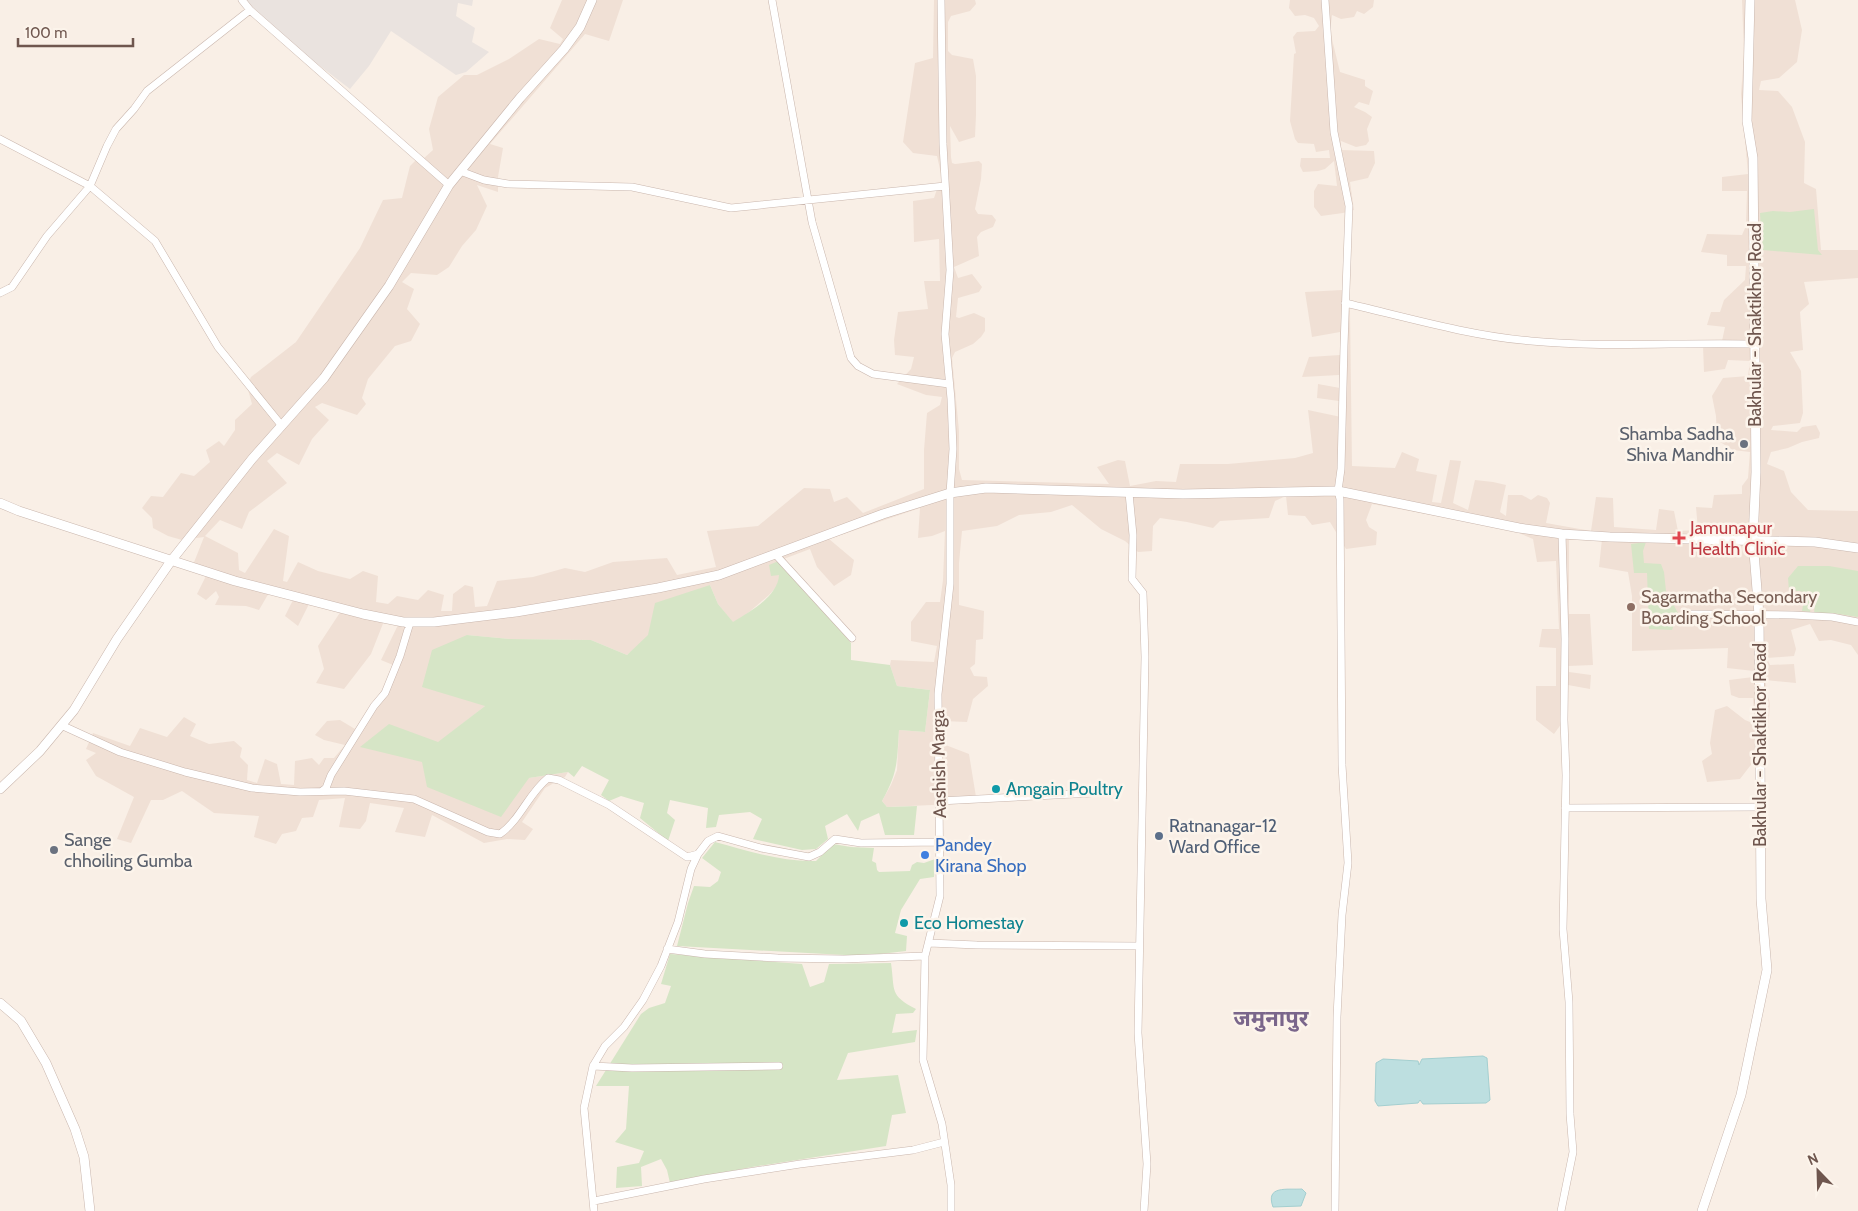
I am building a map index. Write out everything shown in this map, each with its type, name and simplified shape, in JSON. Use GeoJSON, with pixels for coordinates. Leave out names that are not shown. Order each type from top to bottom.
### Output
{"type":"FeatureCollection","features":[{"type":"Feature","properties":{"kind":"street"},"geometry":{"type":"LineString","coordinates":[[242,0],[250,10],[449,185]]}},
{"type":"Feature","properties":{"kind":"street"},"geometry":{"type":"LineString","coordinates":[[0,789],[40,751],[74,710],[117,639],[171,561],[252,459],[324,378],[378,302],[449,185],[520,98],[564,49],[580,27],[592,0]]}},
{"type":"Feature","properties":{"kind":"street"},"geometry":{"type":"LineString","coordinates":[[772,0],[812,222],[851,358],[858,366],[873,374],[949,384]]}},
{"type":"Feature","properties":{"kind":"street","name":"Aashish Marga"},"geometry":{"type":"LineString","coordinates":[[941,0],[943,144],[950,270],[945,334],[953,449],[950,493],[950,584],[938,694],[941,842],[940,896],[925,956],[923,1060],[942,1124],[951,1185],[951,1211]]}},
{"type":"Feature","properties":{"kind":"street"},"geometry":{"type":"LineString","coordinates":[[1325,0],[1334,132],[1350,206],[1345,303],[1341,470],[1338,491],[1340,499],[1342,765],[1348,863],[1342,915],[1337,1017],[1335,1211]]}},
{"type":"Feature","properties":{"kind":"street","name":"Bakhular - Shaktikhor Road"},"geometry":{"type":"LineString","coordinates":[[1702,1211],[1741,1095],[1767,970],[1761,899],[1759,615],[1753,540],[1756,472],[1753,158],[1747,121],[1750,0]]}},
{"type":"Feature","properties":{"kind":"street"},"geometry":{"type":"LineString","coordinates":[[0,293],[12,287],[47,236],[90,186],[116,129],[147,91],[250,10]]}},
{"type":"Feature","properties":{"kind":"street"},"geometry":{"type":"LineString","coordinates":[[0,139],[90,186],[155,241],[218,347],[282,426]]}},
{"type":"Feature","properties":{"kind":"street"},"geometry":{"type":"LineString","coordinates":[[460,171],[484,180],[508,184],[632,187],[731,208],[945,186]]}},
{"type":"Feature","properties":{"kind":"street"},"geometry":{"type":"LineString","coordinates":[[1345,303],[1480,334],[1529,341],[1574,344],[1755,344]]}},
{"type":"Feature","properties":{"kind":"street"},"geometry":{"type":"LineString","coordinates":[[0,503],[28,514],[235,581],[363,614],[406,622],[434,622],[507,613],[604,598],[719,575],[883,514],[950,493],[986,488],[1183,494],[1338,491],[1520,528],[1562,534],[1815,542],[1858,548]]}},
{"type":"Feature","properties":{"kind":"street"},"geometry":{"type":"LineString","coordinates":[[1129,493],[1133,535],[1132,579],[1143,593],[1145,656],[1138,946],[1138,1033],[1147,1164],[1144,1211]]}},
{"type":"Feature","properties":{"kind":"street"},"geometry":{"type":"LineString","coordinates":[[1560,1211],[1573,1152],[1570,1114],[1569,1002],[1562,930],[1566,808],[1562,534]]}},
{"type":"Feature","properties":{"kind":"street"},"geometry":{"type":"LineString","coordinates":[[776,555],[852,638]]}},
{"type":"Feature","properties":{"kind":"street"},"geometry":{"type":"LineString","coordinates":[[1689,614],[1832,617],[1858,622]]}},
{"type":"Feature","properties":{"kind":"street"},"geometry":{"type":"LineString","coordinates":[[322,791],[326,788],[331,775],[374,706],[385,694],[409,626],[406,622]]}},
{"type":"Feature","properties":{"kind":"street"},"geometry":{"type":"LineString","coordinates":[[61,725],[120,752],[185,772],[252,788],[300,792],[344,791],[414,799],[488,832],[500,834],[510,827],[539,785],[548,778],[559,780],[609,805],[688,857],[698,854]]}},
{"type":"Feature","properties":{"kind":"street"},"geometry":{"type":"LineString","coordinates":[[939,801],[1093,793]]}},
{"type":"Feature","properties":{"kind":"street"},"geometry":{"type":"LineString","coordinates":[[1566,808],[1760,807]]}},
{"type":"Feature","properties":{"kind":"street"},"geometry":{"type":"LineString","coordinates":[[594,1211],[584,1108],[593,1066],[605,1046],[624,1027],[643,1000],[678,922],[691,869],[698,854],[708,841],[718,836],[761,848],[809,857],[820,852],[835,839],[861,843],[941,842]]}},
{"type":"Feature","properties":{"kind":"street"},"geometry":{"type":"LineString","coordinates":[[928,943],[1138,946]]}},
{"type":"Feature","properties":{"kind":"street"},"geometry":{"type":"LineString","coordinates":[[667,950],[778,958],[844,959],[925,956]]}},
{"type":"Feature","properties":{"kind":"street"},"geometry":{"type":"LineString","coordinates":[[0,1003],[21,1021],[46,1063],[75,1129],[84,1157],[90,1211]]}},
{"type":"Feature","properties":{"kind":"street"},"geometry":{"type":"LineString","coordinates":[[593,1066],[632,1068],[779,1066]]}},
{"type":"Feature","properties":{"kind":"street"},"geometry":{"type":"LineString","coordinates":[[594,1201],[704,1179],[800,1164],[912,1150],[944,1142]]}},
{"type":"Feature","properties":{"kind":"shaded area"},"geometry":{"type":"Polygon","coordinates":[[[245,0],[473,0],[472,6],[458,3],[456,16],[475,28],[472,42],[489,52],[466,72],[456,75],[391,31],[369,66],[350,89],[307,56],[245,0]]]}},
{"type":"Feature","properties":{"kind":"shaded area"},"geometry":{"type":"Polygon","coordinates":[[[562,0],[623,0],[609,41],[585,34],[490,144],[503,148],[498,177],[498,192],[477,185],[487,206],[476,230],[462,246],[449,267],[437,275],[411,273],[402,282],[414,289],[407,309],[420,324],[411,341],[395,346],[368,379],[362,398],[366,404],[357,415],[322,403],[315,407],[329,420],[312,439],[299,465],[277,453],[267,461],[287,483],[249,512],[242,529],[220,520],[205,536],[238,553],[239,570],[245,573],[274,529],[289,536],[283,581],[287,582],[298,562],[318,571],[350,579],[363,571],[378,576],[376,602],[388,604],[397,596],[418,600],[428,590],[444,595],[441,611],[452,611],[453,594],[465,585],[473,587],[475,607],[487,606],[497,581],[533,577],[565,568],[585,572],[613,562],[667,558],[677,575],[716,567],[707,531],[758,526],[804,488],[830,489],[834,502],[847,497],[863,513],[924,489],[924,450],[927,413],[940,405],[942,397],[926,395],[897,384],[911,369],[914,357],[895,355],[894,340],[898,312],[928,309],[924,281],[940,281],[939,239],[914,242],[913,201],[934,198],[937,189],[943,182],[937,156],[913,153],[903,142],[915,63],[933,58],[934,0],[975,0],[976,4],[970,11],[951,16],[948,22],[948,51],[952,55],[973,59],[976,76],[975,137],[959,142],[950,126],[951,157],[952,163],[955,164],[979,161],[982,164],[975,209],[978,214],[992,215],[996,220],[993,227],[981,232],[977,237],[979,256],[954,267],[958,278],[972,274],[982,287],[979,292],[958,298],[956,317],[959,318],[974,313],[985,318],[985,331],[981,337],[973,344],[955,352],[952,358],[959,431],[959,469],[962,480],[1109,484],[1097,467],[1118,460],[1125,461],[1130,486],[1156,481],[1176,482],[1180,464],[1228,464],[1295,458],[1313,453],[1308,410],[1341,417],[1339,401],[1317,398],[1318,384],[1340,388],[1339,375],[1302,377],[1309,357],[1340,355],[1340,332],[1312,337],[1305,292],[1342,290],[1350,311],[1352,466],[1395,468],[1402,452],[1419,459],[1416,471],[1437,475],[1432,502],[1441,503],[1450,460],[1461,461],[1453,503],[1468,510],[1475,480],[1506,485],[1500,512],[1506,516],[1508,495],[1522,495],[1531,500],[1538,495],[1547,498],[1550,503],[1546,523],[1591,531],[1596,497],[1613,498],[1614,527],[1656,530],[1659,509],[1674,511],[1678,531],[1698,530],[1696,507],[1712,508],[1714,495],[1742,494],[1742,486],[1748,478],[1750,452],[1733,450],[1717,440],[1716,416],[1712,396],[1723,378],[1748,376],[1750,361],[1728,360],[1725,369],[1704,372],[1703,346],[1722,341],[1725,327],[1707,325],[1711,312],[1720,312],[1724,300],[1745,280],[1746,266],[1727,266],[1727,255],[1701,252],[1707,234],[1742,235],[1746,226],[1747,191],[1722,191],[1722,177],[1748,174],[1741,94],[1744,55],[1742,0],[1795,0],[1802,30],[1797,62],[1779,78],[1761,81],[1759,90],[1778,91],[1792,107],[1805,142],[1804,183],[1816,189],[1821,250],[1858,250],[1858,278],[1804,282],[1809,304],[1800,312],[1803,350],[1790,352],[1801,371],[1803,413],[1800,423],[1773,426],[1771,430],[1797,432],[1802,427],[1816,425],[1820,433],[1819,438],[1771,452],[1767,464],[1784,471],[1791,492],[1808,510],[1858,511],[1858,655],[1851,645],[1831,640],[1819,641],[1810,624],[1791,630],[1796,649],[1794,656],[1767,658],[1770,665],[1794,664],[1796,683],[1765,680],[1770,704],[1767,744],[1740,779],[1707,782],[1702,761],[1712,754],[1710,743],[1715,710],[1727,706],[1745,720],[1755,724],[1753,698],[1739,698],[1731,695],[1729,680],[1753,677],[1754,671],[1727,668],[1728,648],[1632,651],[1632,596],[1628,572],[1599,567],[1602,539],[1569,540],[1569,614],[1590,614],[1593,665],[1568,666],[1569,672],[1591,675],[1590,689],[1568,685],[1567,716],[1554,734],[1536,720],[1536,686],[1556,686],[1556,648],[1539,647],[1542,629],[1559,629],[1556,561],[1537,562],[1533,539],[1512,530],[1372,504],[1366,520],[1369,527],[1377,532],[1376,545],[1346,549],[1330,522],[1312,525],[1305,516],[1288,515],[1286,496],[1275,501],[1269,518],[1220,521],[1213,528],[1160,518],[1153,526],[1152,551],[1138,552],[1125,541],[1101,529],[1072,505],[1051,512],[1019,515],[997,526],[962,531],[959,563],[959,605],[984,611],[983,639],[976,640],[975,664],[970,668],[974,676],[987,677],[988,686],[973,699],[967,722],[943,721],[943,744],[969,754],[977,803],[887,807],[882,801],[897,770],[899,730],[925,732],[930,690],[897,686],[890,665],[891,660],[934,662],[937,646],[911,641],[911,622],[926,602],[940,602],[943,580],[945,531],[932,536],[918,538],[920,508],[829,539],[854,560],[851,575],[834,586],[817,567],[810,549],[781,560],[779,584],[748,613],[733,623],[718,604],[710,585],[627,655],[591,640],[510,639],[467,635],[485,706],[438,743],[529,778],[568,772],[565,777],[545,788],[522,822],[533,829],[525,840],[507,839],[484,843],[432,815],[425,837],[395,832],[404,808],[370,803],[366,821],[360,829],[339,827],[345,798],[319,800],[313,817],[302,818],[296,831],[282,834],[276,844],[254,837],[259,816],[214,813],[182,791],[163,800],[151,800],[131,843],[117,839],[134,797],[96,776],[86,760],[96,753],[86,749],[93,733],[130,746],[140,728],[167,737],[184,717],[196,724],[190,736],[209,744],[234,741],[242,748],[240,757],[248,765],[247,780],[257,783],[265,759],[277,764],[281,784],[294,785],[295,761],[312,758],[319,765],[324,758],[334,758],[345,745],[324,740],[315,735],[327,721],[340,720],[355,729],[384,687],[393,665],[381,660],[398,625],[384,621],[371,654],[344,689],[316,683],[324,669],[318,646],[341,611],[310,602],[298,626],[285,616],[294,598],[270,591],[259,610],[246,606],[215,605],[219,597],[216,591],[206,600],[197,594],[207,574],[191,570],[204,537],[182,540],[168,536],[153,528],[152,518],[142,508],[151,496],[163,497],[181,473],[194,476],[210,462],[206,450],[219,441],[224,446],[235,430],[235,420],[252,404],[247,386],[251,377],[296,342],[360,248],[383,200],[402,198],[410,166],[415,161],[423,159],[433,150],[429,129],[438,97],[464,75],[477,75],[509,59],[539,39],[560,44],[563,39],[550,28],[562,0]]]}},
{"type":"Feature","properties":{"kind":"shaded area"},"geometry":{"type":"Polygon","coordinates":[[[1290,0],[1374,0],[1373,7],[1364,14],[1357,11],[1354,17],[1341,19],[1332,15],[1330,31],[1340,72],[1365,80],[1365,86],[1373,91],[1369,105],[1359,102],[1354,107],[1372,117],[1367,129],[1369,141],[1366,145],[1356,147],[1341,141],[1341,150],[1374,151],[1375,163],[1368,178],[1350,182],[1354,210],[1321,216],[1314,207],[1314,191],[1318,184],[1337,186],[1334,161],[1325,169],[1318,171],[1303,172],[1300,166],[1301,158],[1330,158],[1329,150],[1316,152],[1314,144],[1298,143],[1290,121],[1294,54],[1296,53],[1293,37],[1297,32],[1315,31],[1319,26],[1314,18],[1305,15],[1295,16],[1289,8],[1290,0]]]}},
{"type":"Feature","properties":{"kind":"green space"},"geometry":{"type":"Polygon","coordinates":[[[1814,209],[1818,250],[1822,255],[1762,250],[1760,213],[1814,209]]]}},
{"type":"Feature","properties":{"kind":"green space"},"geometry":{"type":"Polygon","coordinates":[[[1646,542],[1643,551],[1644,563],[1661,564],[1666,591],[1678,613],[1672,630],[1649,629],[1647,573],[1634,573],[1631,544],[1646,542]]]}},
{"type":"Feature","properties":{"kind":"green space"},"geometry":{"type":"Polygon","coordinates":[[[781,560],[851,643],[851,660],[890,665],[897,686],[930,690],[925,732],[899,730],[896,767],[882,801],[887,807],[917,806],[914,835],[885,835],[879,813],[861,821],[858,831],[847,814],[825,826],[828,839],[816,849],[802,850],[753,839],[762,819],[750,812],[719,815],[716,827],[706,828],[708,808],[670,800],[667,813],[675,820],[668,841],[640,818],[644,803],[621,796],[609,801],[601,795],[609,780],[582,766],[574,777],[568,772],[529,778],[501,817],[427,787],[422,762],[360,747],[389,724],[438,742],[485,706],[422,687],[432,650],[467,635],[510,639],[591,640],[627,655],[648,635],[655,603],[710,585],[718,604],[733,622],[762,603],[774,590],[779,575],[771,576],[769,565],[781,560]]]}},
{"type":"Feature","properties":{"kind":"green space"},"geometry":{"type":"Polygon","coordinates":[[[1798,566],[1829,566],[1858,571],[1858,617],[1832,613],[1814,613],[1816,596],[1813,595],[1810,612],[1802,611],[1805,593],[1789,591],[1788,578],[1798,566]]]}},
{"type":"Feature","properties":{"kind":"green space"},"geometry":{"type":"Polygon","coordinates":[[[715,842],[765,855],[803,861],[816,861],[833,844],[874,848],[872,861],[876,863],[879,872],[910,871],[912,865],[917,862],[924,863],[935,859],[934,877],[920,879],[901,910],[895,933],[907,936],[906,951],[863,956],[677,946],[694,886],[710,887],[718,881],[721,872],[702,858],[715,842]]]}},
{"type":"Feature","properties":{"kind":"green space"},"geometry":{"type":"Polygon","coordinates":[[[670,954],[802,964],[810,987],[824,982],[829,964],[891,963],[897,996],[916,1009],[913,1013],[896,1014],[892,1033],[917,1030],[915,1042],[848,1053],[837,1080],[898,1075],[906,1113],[892,1115],[886,1146],[752,1167],[670,1183],[667,1170],[661,1159],[641,1167],[642,1186],[616,1188],[617,1167],[639,1163],[644,1151],[615,1142],[626,1129],[629,1086],[596,1086],[641,1014],[649,1008],[665,1003],[671,986],[661,984],[670,954]]]}},
{"type":"Feature","properties":{"kind":"water"},"geometry":{"type":"Polygon","coordinates":[[[1483,1056],[1487,1058],[1490,1100],[1486,1103],[1423,1104],[1420,1100],[1418,1103],[1378,1106],[1375,1101],[1376,1063],[1383,1059],[1418,1061],[1419,1065],[1422,1059],[1483,1056]]]}},
{"type":"Feature","properties":{"kind":"water"},"geometry":{"type":"Polygon","coordinates":[[[1284,1189],[1302,1189],[1306,1193],[1301,1206],[1273,1207],[1271,1200],[1275,1192],[1284,1189]]]}},
{"type":"Feature","properties":{"kind":"place","name":"Shamba Sadha Shiva Mandhir"},"geometry":{"type":"Point","coordinates":[1744,444]}},
{"type":"Feature","properties":{"kind":"place","name":"Jamunapur Health Clinic"},"geometry":{"type":"Point","coordinates":[1679,538]}},
{"type":"Feature","properties":{"kind":"place","name":"Sagarmatha Secondary Boarding School"},"geometry":{"type":"Point","coordinates":[1631,607]}},
{"type":"Feature","properties":{"kind":"place","name":"Amgain Poultry"},"geometry":{"type":"Point","coordinates":[996,789]}},
{"type":"Feature","properties":{"kind":"place","name":"Ratnanagar-12 Ward Office"},"geometry":{"type":"Point","coordinates":[1159,836]}},
{"type":"Feature","properties":{"kind":"place","name":"Sange chhoiling Gumba"},"geometry":{"type":"Point","coordinates":[54,850]}},
{"type":"Feature","properties":{"kind":"place","name":"Pandey Kirana Shop"},"geometry":{"type":"Point","coordinates":[925,855]}},
{"type":"Feature","properties":{"kind":"place","name":"Eco Homestay"},"geometry":{"type":"Point","coordinates":[904,923]}},
{"type":"Feature","properties":{"kind":"district","name":"जमुनापुर"},"geometry":{"type":"Point","coordinates":[1271,1018]}}]}
